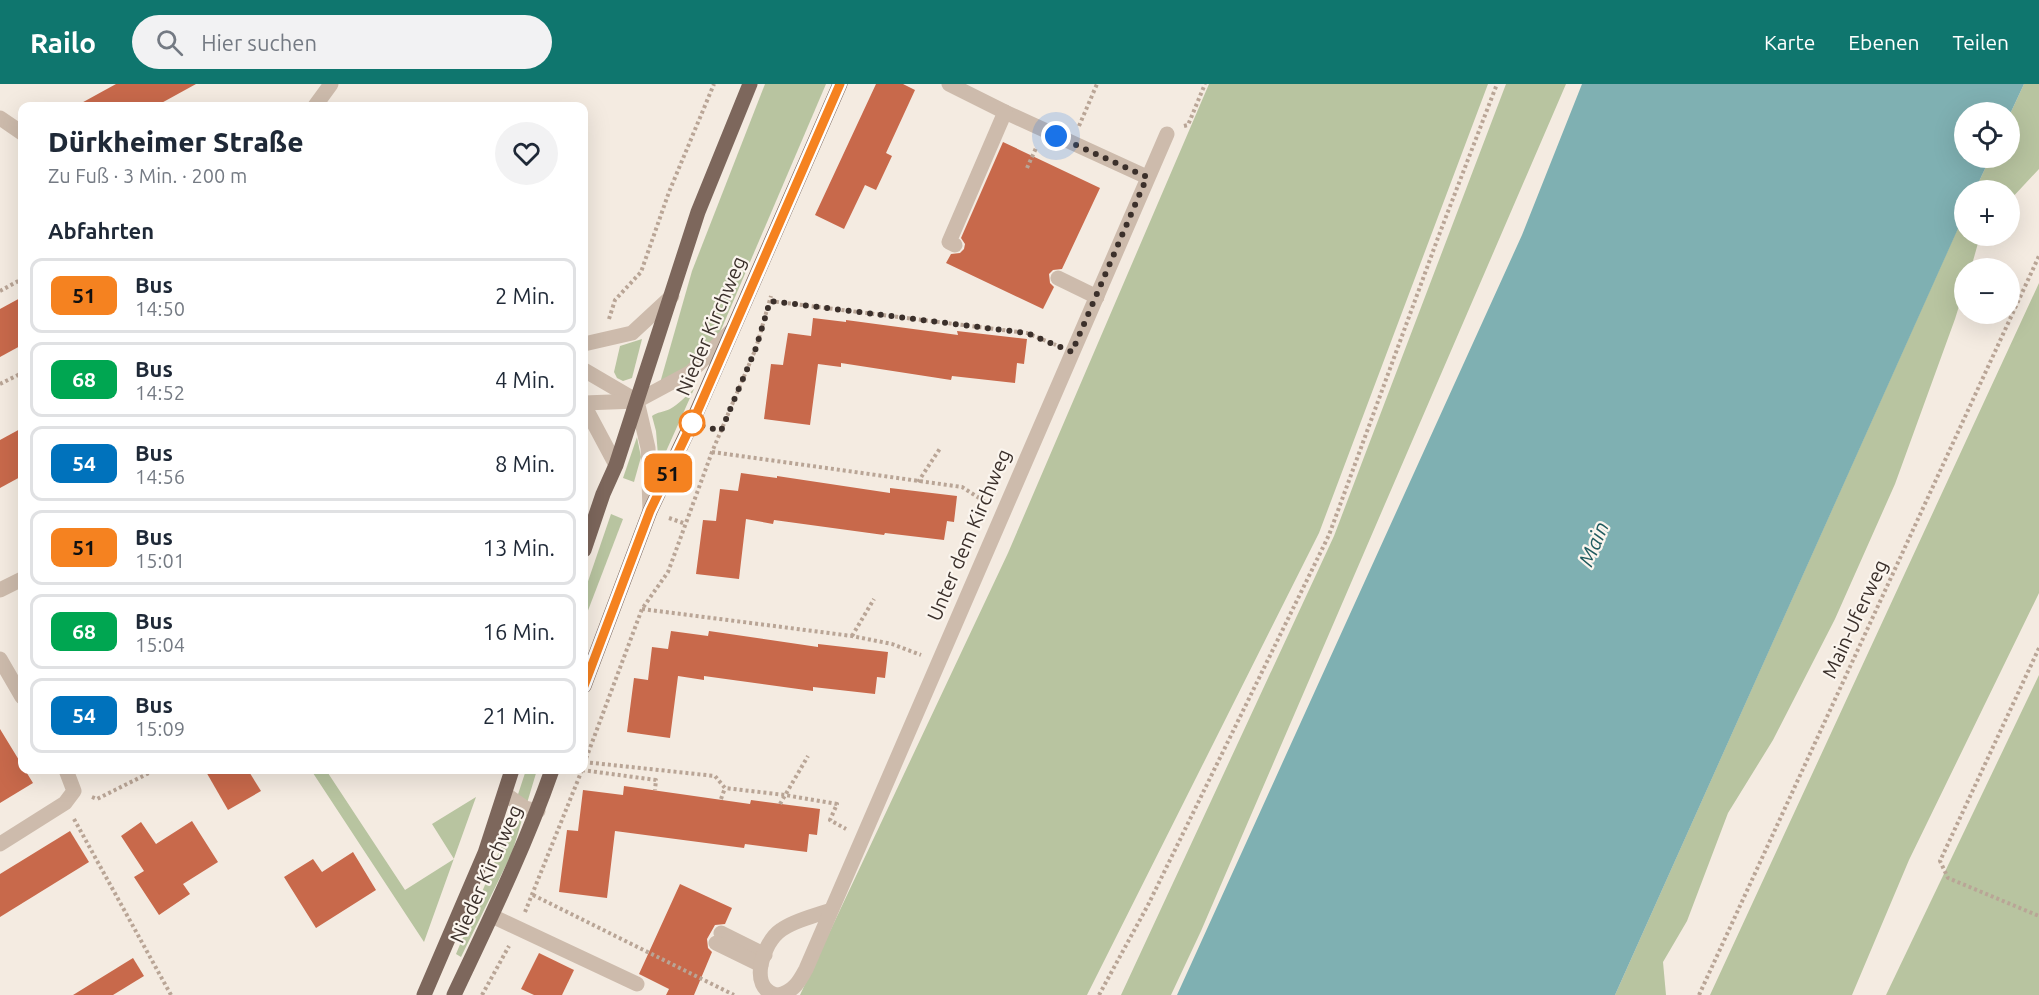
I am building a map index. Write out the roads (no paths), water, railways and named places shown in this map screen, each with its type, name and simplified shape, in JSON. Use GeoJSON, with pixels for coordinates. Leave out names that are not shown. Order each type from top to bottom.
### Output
{"type":"FeatureCollection","features":[{"type":"Feature","properties":{"kind":"main road","name":"Nieder Kirchweg"},"geometry":{"type":"LineString","coordinates":[[588,538],[638,401],[698,212],[750,84]]}},
{"type":"Feature","properties":{"kind":"main road","name":"Nieder Kirchweg"},"geometry":{"type":"LineString","coordinates":[[588,675],[650,511],[695,417],[730,332],[840,84]]}},
{"type":"Feature","properties":{"kind":"main road","name":"Nieder Kirchweg"},"geometry":{"type":"LineString","coordinates":[[424,995],[485,853],[511,774]]}},
{"type":"Feature","properties":{"kind":"main road","name":"Nieder Kirchweg"},"geometry":{"type":"LineString","coordinates":[[454,995],[538,811],[551,774]]}},
{"type":"Feature","properties":{"kind":"street"},"geometry":{"type":"LineString","coordinates":[[318,102],[331,84]]}},
{"type":"Feature","properties":{"kind":"street"},"geometry":{"type":"LineString","coordinates":[[949,84],[1147,177]]}},
{"type":"Feature","properties":{"kind":"street"},"geometry":{"type":"LineString","coordinates":[[955,245],[949,242],[1005,112]]}},
{"type":"Feature","properties":{"kind":"street"},"geometry":{"type":"LineString","coordinates":[[0,118],[18,130]]}},
{"type":"Feature","properties":{"kind":"street","name":"Unter dem Kirchweg"},"geometry":{"type":"LineString","coordinates":[[763,960],[762,985],[769,993],[778,995],[788,993],[798,984],[1167,134]]}},
{"type":"Feature","properties":{"kind":"street"},"geometry":{"type":"LineString","coordinates":[[1058,278],[1096,297]]}},
{"type":"Feature","properties":{"kind":"street"},"geometry":{"type":"LineString","coordinates":[[588,343],[633,333],[672,296]]}},
{"type":"Feature","properties":{"kind":"street"},"geometry":{"type":"LineString","coordinates":[[588,404],[638,401],[691,372],[730,332]]}},
{"type":"Feature","properties":{"kind":"street"},"geometry":{"type":"LineString","coordinates":[[588,372],[638,401],[648,448],[650,511]]}},
{"type":"Feature","properties":{"kind":"street"},"geometry":{"type":"LineString","coordinates":[[588,412],[616,465]]}},
{"type":"Feature","properties":{"kind":"street"},"geometry":{"type":"LineString","coordinates":[[0,590],[18,581]]}},
{"type":"Feature","properties":{"kind":"street"},"geometry":{"type":"LineString","coordinates":[[0,659],[18,690]]}},
{"type":"Feature","properties":{"kind":"street"},"geometry":{"type":"LineString","coordinates":[[0,844],[70,797],[67,774]]}},
{"type":"Feature","properties":{"kind":"street"},"geometry":{"type":"LineString","coordinates":[[504,794],[525,808],[538,811]]}},
{"type":"Feature","properties":{"kind":"street"},"geometry":{"type":"LineString","coordinates":[[718,938],[763,960],[771,941],[782,929],[831,910]]}},
{"type":"Feature","properties":{"kind":"street"},"geometry":{"type":"LineString","coordinates":[[492,916],[637,984]]}},
{"type":"Feature","properties":{"kind":"water","name":"Main"},"geometry":{"type":"Polygon","coordinates":[[[1582,84],[2024,84],[2016,102],[1954,102],[1954,168],[1985,168],[1980,180],[1954,180],[1954,238],[1615,995],[1177,995],[1522,235],[1582,84]]]}}]}
